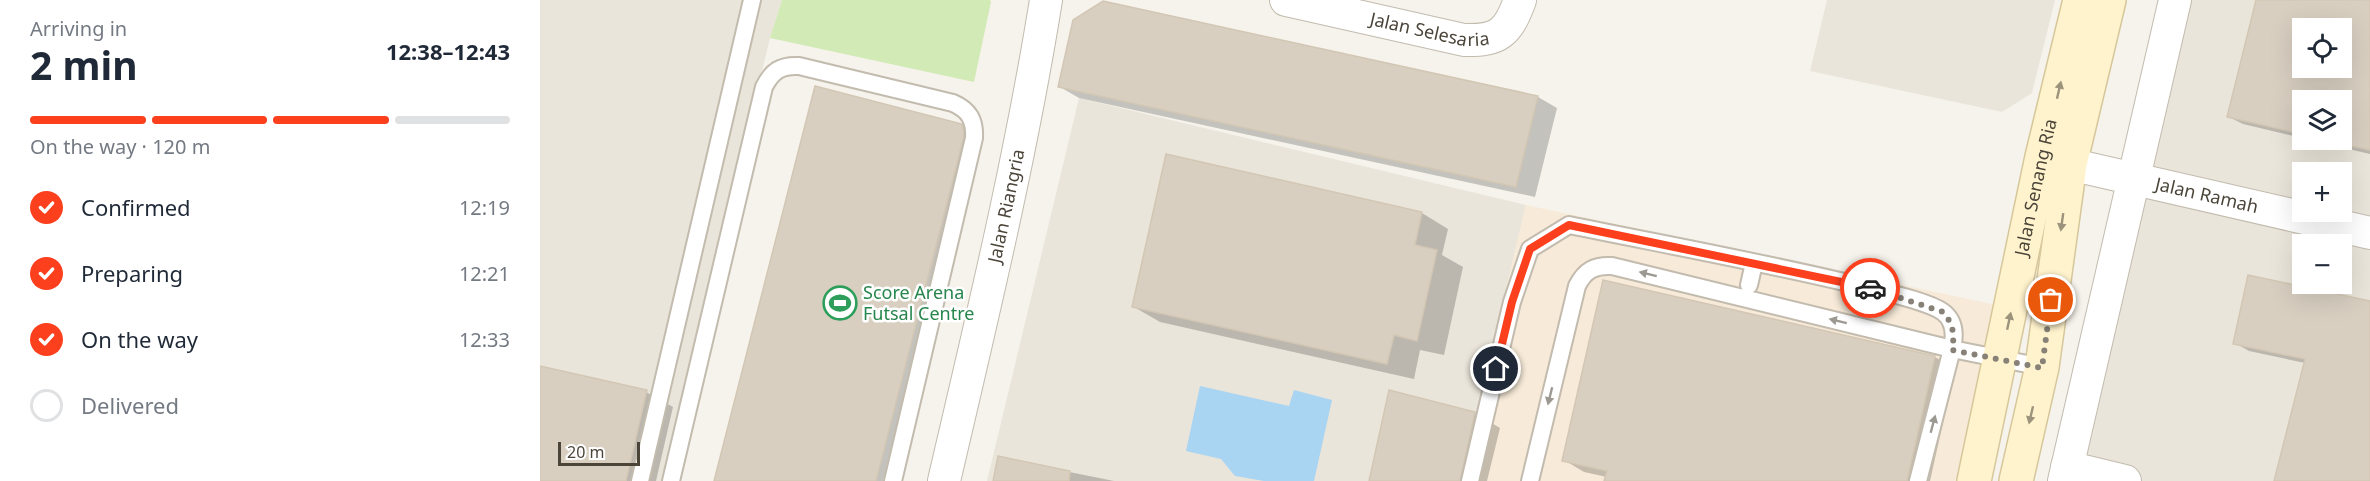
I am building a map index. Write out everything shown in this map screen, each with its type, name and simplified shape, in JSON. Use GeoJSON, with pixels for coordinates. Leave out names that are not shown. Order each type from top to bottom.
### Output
{"type":"FeatureCollection","features":[{"type":"Feature","properties":{"kind":"street","name":"Jalan Riangria"},"geometry":{"type":"LineString","coordinates":[[944,481],[1034,76],[1046,0]]}},
{"type":"Feature","properties":{"kind":"street","name":"Jalan Selesaria"},"geometry":{"type":"LineString","coordinates":[[1286,0],[1464,40],[1487,41],[1503,33],[1513,18],[1520,0]]}},
{"type":"Feature","properties":{"kind":"street","name":"Jalan Senang Ria"},"geometry":{"type":"LineString","coordinates":[[2016,481],[2042,368],[2056,161],[2080,0]]}},
{"type":"Feature","properties":{"kind":"street","name":"Jalan Senang Ria"},"geometry":{"type":"LineString","coordinates":[[1974,481],[2001,358],[2056,161],[2109,0]]}},
{"type":"Feature","properties":{"kind":"street"},"geometry":{"type":"LineString","coordinates":[[2125,481],[2065,474],[2175,0]]}},
{"type":"Feature","properties":{"kind":"street","name":"Jalan Ramah"},"geometry":{"type":"LineString","coordinates":[[2056,161],[2370,233]]}},
{"type":"Feature","properties":{"kind":"lane"},"geometry":{"type":"LineString","coordinates":[[640,481],[752,0]]}},
{"type":"Feature","properties":{"kind":"lane"},"geometry":{"type":"LineString","coordinates":[[671,481],[764,87],[769,77],[777,70],[788,66],[799,66],[953,103],[963,108],[971,116],[975,126],[893,481]]}},
{"type":"Feature","properties":{"kind":"lane"},"geometry":{"type":"LineString","coordinates":[[1470,481],[1512,302],[1530,249],[1569,225],[1841,281],[1892,294],[1943,312],[1950,320],[1954,331],[1952,350],[1918,481]]}},
{"type":"Feature","properties":{"kind":"lane"},"geometry":{"type":"LineString","coordinates":[[1749,285],[1754,263]]}},
{"type":"Feature","properties":{"kind":"lane"},"geometry":{"type":"LineString","coordinates":[[1530,481],[1577,286],[1582,276],[1601,265],[1952,350],[2042,368]]}},
{"type":"Feature","properties":{"kind":"shaded area"},"geometry":{"type":"Polygon","coordinates":[[[540,0],[782,0],[770,38],[663,481],[540,481],[540,0]]]}},
{"type":"Feature","properties":{"kind":"shaded area"},"geometry":{"type":"Polygon","coordinates":[[[1827,0],[2055,0],[2032,93],[2002,112],[1810,71],[1827,0]]]}},
{"type":"Feature","properties":{"kind":"shaded area"},"geometry":{"type":"Polygon","coordinates":[[[2166,0],[2370,0],[2370,481],[2063,481],[2166,0]]]}},
{"type":"Feature","properties":{"kind":"shaded area"},"geometry":{"type":"Polygon","coordinates":[[[1079,98],[1526,205],[1461,481],[987,481],[1079,98]]]}},
{"type":"Feature","properties":{"kind":"shaded area"},"geometry":{"type":"Polygon","coordinates":[[[1526,205],[2006,307],[1964,481],[1460,481],[1526,205]]]}},
{"type":"Feature","properties":{"kind":"green space"},"geometry":{"type":"Polygon","coordinates":[[[782,0],[990,0],[991,2],[974,82],[770,38],[782,0]]]}},
{"type":"Feature","properties":{"kind":"water"},"geometry":{"type":"Polygon","coordinates":[[[1200,386],[1289,406],[1294,390],[1332,400],[1314,481],[1264,481],[1235,476],[1221,459],[1186,451],[1200,386]]]}},
{"type":"Feature","properties":{"kind":"building"},"geometry":{"type":"Polygon","coordinates":[[[2256,0],[2370,0],[2370,150],[2352,146],[2352,90],[2292,90],[2292,132],[2227,117],[2256,0]]]}},
{"type":"Feature","properties":{"kind":"building"},"geometry":{"type":"Polygon","coordinates":[[[1103,1],[1538,96],[1516,187],[1058,87],[1073,20],[1103,1]]]}},
{"type":"Feature","properties":{"kind":"building","name":"Score Arena Futsal Centre"},"geometry":{"type":"Polygon","coordinates":[[[815,86],[962,124],[963,128],[964,136],[876,481],[714,481],[815,86]]]}},
{"type":"Feature","properties":{"kind":"building"},"geometry":{"type":"Polygon","coordinates":[[[1166,154],[1422,212],[1415,245],[1437,250],[1417,341],[1394,335],[1387,364],[1132,307],[1166,154]]]}},
{"type":"Feature","properties":{"kind":"building"},"geometry":{"type":"Polygon","coordinates":[[[2248,275],[2292,284],[2292,294],[2337,294],[2370,301],[2370,481],[2274,481],[2305,359],[2233,344],[2248,275]]]}},
{"type":"Feature","properties":{"kind":"building"},"geometry":{"type":"Polygon","coordinates":[[[1603,280],[1935,356],[1907,481],[1604,481],[1607,471],[1562,461],[1603,280]]]}},
{"type":"Feature","properties":{"kind":"building"},"geometry":{"type":"Polygon","coordinates":[[[540,366],[647,390],[626,481],[540,481],[540,366]]]}},
{"type":"Feature","properties":{"kind":"building"},"geometry":{"type":"Polygon","coordinates":[[[1389,390],[1475,412],[1460,481],[1369,481],[1389,390]]]}},
{"type":"Feature","properties":{"kind":"building"},"geometry":{"type":"Polygon","coordinates":[[[998,456],[1070,471],[1069,481],[993,481],[998,456]]]}},
{"type":"Feature","properties":{"kind":"way so far"},"geometry":{"type":"LineString","coordinates":[[1870,288],[1943,312],[1950,320],[1954,331],[1952,350],[2042,368],[2051,300]]}},
{"type":"Feature","properties":{"kind":"place","name":"Score Arena Futsal Centre"},"geometry":{"type":"Point","coordinates":[840,303]}},
{"type":"Feature","properties":{"kind":"route"},"geometry":{"type":"LineString","coordinates":[[1496,369],[1512,302],[1530,249],[1569,225],[1870,288]]}}]}
